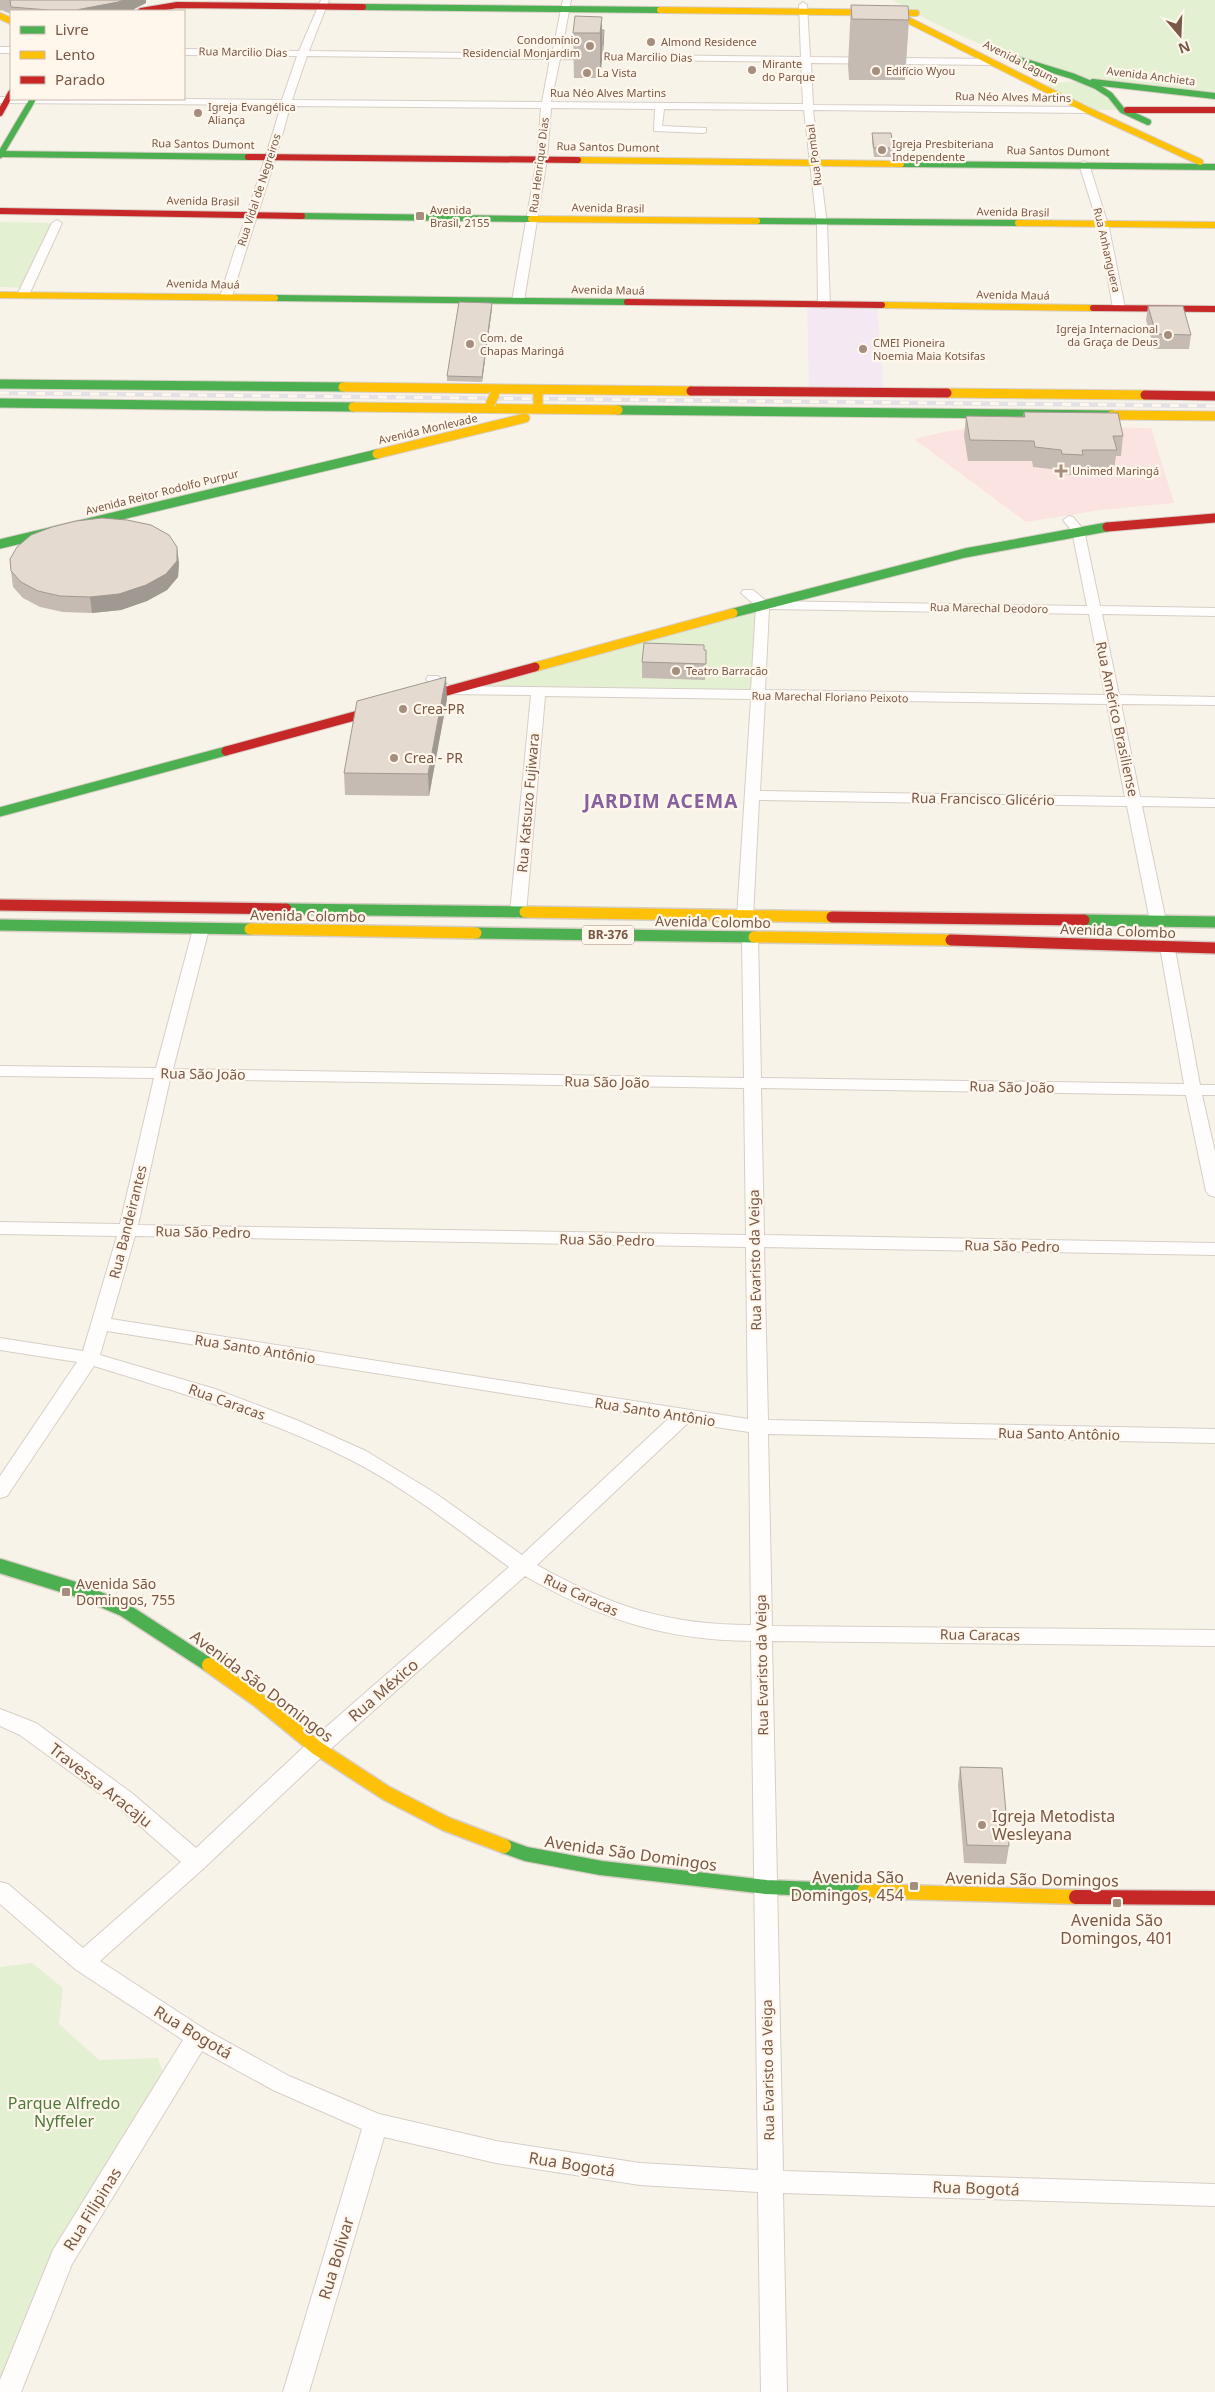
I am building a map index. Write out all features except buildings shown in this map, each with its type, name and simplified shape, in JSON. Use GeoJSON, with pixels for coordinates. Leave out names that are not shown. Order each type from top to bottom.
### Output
{"type":"FeatureCollection","features":[{"type":"Feature","properties":{"kind":"main road"},"geometry":{"type":"LineString","coordinates":[[137,10],[146,3],[146,0]]}},
{"type":"Feature","properties":{"kind":"main road"},"geometry":{"type":"LineString","coordinates":[[147,10],[177,5],[322,2],[803,8],[896,6]]}},
{"type":"Feature","properties":{"kind":"main road"},"geometry":{"type":"LineString","coordinates":[[803,8],[875,3]]}},
{"type":"Feature","properties":{"kind":"main road","name":"Avenida Laguna"},"geometry":{"type":"LineString","coordinates":[[875,3],[896,6],[916,13],[1011,58],[1084,81],[1110,95],[1122,110],[1160,129]]}},
{"type":"Feature","properties":{"kind":"main road","name":"Avenida Laguna"},"geometry":{"type":"LineString","coordinates":[[896,6],[993,62],[1087,110],[1213,168]]}},
{"type":"Feature","properties":{"kind":"main road"},"geometry":{"type":"LineString","coordinates":[[1044,88],[1053,83],[1084,81]]}},
{"type":"Feature","properties":{"kind":"main road","name":"Avenida Anchieta"},"geometry":{"type":"LineString","coordinates":[[1084,81],[1215,96]]}},
{"type":"Feature","properties":{"kind":"main road"},"geometry":{"type":"LineString","coordinates":[[0,113],[7,98]]}},
{"type":"Feature","properties":{"kind":"main road"},"geometry":{"type":"LineString","coordinates":[[0,154],[32,100]]}},
{"type":"Feature","properties":{"kind":"main road","name":"Rua Néo Alves Martins"},"geometry":{"type":"LineString","coordinates":[[1087,110],[1215,110]]}},
{"type":"Feature","properties":{"kind":"main road","name":"Rua Santos Dumont"},"geometry":{"type":"LineString","coordinates":[[0,154],[1084,164],[1213,168]]}},
{"type":"Feature","properties":{"kind":"main road","name":"Avenida Brasil"},"geometry":{"type":"LineString","coordinates":[[0,211],[249,219],[531,224],[1104,230],[1215,236]]}},
{"type":"Feature","properties":{"kind":"main road","name":"Avenida Brasil"},"geometry":{"type":"LineString","coordinates":[[0,222],[57,223],[249,219]]}},
{"type":"Feature","properties":{"kind":"main road","name":"Avenida Brasil"},"geometry":{"type":"LineString","coordinates":[[1104,230],[1215,225]]}},
{"type":"Feature","properties":{"kind":"main road","name":"Avenida Mauá"},"geometry":{"type":"LineString","coordinates":[[0,287],[25,291],[1119,304],[1215,309]]}},
{"type":"Feature","properties":{"kind":"main road","name":"Avenida Mauá"},"geometry":{"type":"LineString","coordinates":[[0,295],[25,291]]}},
{"type":"Feature","properties":{"kind":"main road","name":"Avenida Mauá"},"geometry":{"type":"LineString","coordinates":[[1119,304],[1215,299]]}},
{"type":"Feature","properties":{"kind":"main road"},"geometry":{"type":"LineString","coordinates":[[0,384],[495,399],[1215,396]]}},
{"type":"Feature","properties":{"kind":"main road"},"geometry":{"type":"LineString","coordinates":[[0,403],[408,408],[495,399],[536,399],[1215,416]]}},
{"type":"Feature","properties":{"kind":"main road","name":"Avenida Monlevade"},"geometry":{"type":"LineString","coordinates":[[296,468],[417,433],[485,416],[495,399]]}},
{"type":"Feature","properties":{"kind":"main road","name":"Avenida Monlevade"},"geometry":{"type":"LineString","coordinates":[[296,468],[515,422],[532,415],[536,399]]}},
{"type":"Feature","properties":{"kind":"main road"},"geometry":{"type":"LineString","coordinates":[[408,408],[425,414],[427,421]]}},
{"type":"Feature","properties":{"kind":"main road","name":"Avenida Reitor Rodolfo Purpur"},"geometry":{"type":"LineString","coordinates":[[0,534],[296,468]]}},
{"type":"Feature","properties":{"kind":"main road","name":"Avenida Reitor Rodolfo Purpur"},"geometry":{"type":"LineString","coordinates":[[0,544],[296,468]]}},
{"type":"Feature","properties":{"kind":"main road"},"geometry":{"type":"LineString","coordinates":[[1114,514],[1215,508]]}},
{"type":"Feature","properties":{"kind":"main road"},"geometry":{"type":"LineString","coordinates":[[0,812],[37,798],[436,682],[763,605],[1069,524],[1087,517]]}},
{"type":"Feature","properties":{"kind":"main road"},"geometry":{"type":"LineString","coordinates":[[1069,524],[1215,518]]}},
{"type":"Feature","properties":{"kind":"main road","name":"Avenida Colombo"},"geometry":{"type":"LineString","coordinates":[[0,905],[744,917],[1215,922]]}},
{"type":"Feature","properties":{"kind":"main road"},"geometry":{"type":"LineString","coordinates":[[433,933],[444,923],[465,912]]}},
{"type":"Feature","properties":{"kind":"main road"},"geometry":{"type":"LineString","coordinates":[[946,940],[951,919]]}},
{"type":"Feature","properties":{"kind":"main road"},"geometry":{"type":"LineString","coordinates":[[978,941],[982,920]]}},
{"type":"Feature","properties":{"kind":"main road","name":"Avenida Colombo"},"geometry":{"type":"LineString","coordinates":[[0,925],[946,940],[1215,948]]}},
{"type":"Feature","properties":{"kind":"main road","name":"Avenida São Domingos"},"geometry":{"type":"LineString","coordinates":[[0,1566],[70,1588],[122,1609],[170,1638],[233,1682],[317,1748],[386,1793],[446,1824],[526,1854],[601,1868],[766,1887],[1008,1896],[1215,1898]]}},
{"type":"Feature","properties":{"kind":"street","name":"Rua Vidal de Negreiros"},"geometry":{"type":"LineString","coordinates":[[228,293],[249,219],[272,157],[286,103],[322,2]]}},
{"type":"Feature","properties":{"kind":"street","name":"Rua Henrique Dias"},"geometry":{"type":"LineString","coordinates":[[519,297],[542,159],[546,105],[554,56],[566,4]]}},
{"type":"Feature","properties":{"kind":"street","name":"Rua Pombal"},"geometry":{"type":"LineString","coordinates":[[803,8],[808,107],[822,227],[824,300]]}},
{"type":"Feature","properties":{"kind":"street","name":"Rua Marcilio Dias"},"geometry":{"type":"LineString","coordinates":[[185,52],[806,58],[993,62]]}},
{"type":"Feature","properties":{"kind":"street","name":"Rua Néo Alves Martins"},"geometry":{"type":"LineString","coordinates":[[96,100],[1087,110]]}},
{"type":"Feature","properties":{"kind":"street"},"geometry":{"type":"LineString","coordinates":[[660,106],[657,129],[703,130]]}},
{"type":"Feature","properties":{"kind":"street","name":"Rua Anhanguera"},"geometry":{"type":"LineString","coordinates":[[1084,164],[1104,230],[1119,304]]}},
{"type":"Feature","properties":{"kind":"street"},"geometry":{"type":"LineString","coordinates":[[25,291],[57,223]]}},
{"type":"Feature","properties":{"kind":"street","name":"Rua Américo Brasiliense"},"geometry":{"type":"LineString","coordinates":[[1069,524],[1095,610],[1158,921]]}},
{"type":"Feature","properties":{"kind":"street"},"geometry":{"type":"LineString","coordinates":[[744,917],[763,605],[748,593]]}},
{"type":"Feature","properties":{"kind":"street","name":"Rua Marechal Deodoro"},"geometry":{"type":"LineString","coordinates":[[763,605],[1215,612]]}},
{"type":"Feature","properties":{"kind":"street","name":"Rua Marechal Floriano Peixoto"},"geometry":{"type":"LineString","coordinates":[[436,682],[538,693],[1215,701]]}},
{"type":"Feature","properties":{"kind":"street","name":"Rua Katsuzo Fujiwara"},"geometry":{"type":"LineString","coordinates":[[518,912],[538,693]]}},
{"type":"Feature","properties":{"kind":"street","name":"Rua Francisco Glicério"},"geometry":{"type":"LineString","coordinates":[[752,795],[1215,803]]}},
{"type":"Feature","properties":{"kind":"street","name":"Rua Bandeirantes"},"geometry":{"type":"LineString","coordinates":[[0,1491],[90,1358],[128,1230],[163,1074],[201,929]]}},
{"type":"Feature","properties":{"kind":"street","name":"Rua Evaristo da Veiga"},"geometry":{"type":"LineString","coordinates":[[750,938],[774,2392]]}},
{"type":"Feature","properties":{"kind":"street"},"geometry":{"type":"LineString","coordinates":[[1168,947],[1193,1090],[1215,1191]]}},
{"type":"Feature","properties":{"kind":"street","name":"Rua São João"},"geometry":{"type":"LineString","coordinates":[[0,1071],[1215,1090]]}},
{"type":"Feature","properties":{"kind":"street","name":"Rua São Pedro"},"geometry":{"type":"LineString","coordinates":[[0,1228],[1215,1249]]}},
{"type":"Feature","properties":{"kind":"street","name":"Rua Santo Antônio"},"geometry":{"type":"LineString","coordinates":[[101,1324],[758,1428],[1215,1436]]}},
{"type":"Feature","properties":{"kind":"street","name":"Rua Caracas"},"geometry":{"type":"LineString","coordinates":[[0,1344],[90,1358],[208,1394],[292,1426],[359,1456],[428,1498],[523,1566],[567,1591],[615,1612],[668,1627],[720,1633],[1215,1638]]}},
{"type":"Feature","properties":{"kind":"street","name":"Rua México"},"geometry":{"type":"LineString","coordinates":[[83,1962],[196,1862],[317,1748],[523,1566],[682,1417]]}},
{"type":"Feature","properties":{"kind":"street","name":"Travessa Aracaju"},"geometry":{"type":"LineString","coordinates":[[0,1717],[28,1729],[125,1800],[196,1862]]}},
{"type":"Feature","properties":{"kind":"street","name":"Rua Bogotá"},"geometry":{"type":"LineString","coordinates":[[0,1891],[83,1962],[198,2037],[281,2083],[376,2124],[496,2152],[640,2174],[770,2182],[1215,2196]]}},
{"type":"Feature","properties":{"kind":"street","name":"Rua Filipinas"},"geometry":{"type":"LineString","coordinates":[[8,2392],[62,2258],[198,2037]]}},
{"type":"Feature","properties":{"kind":"street","name":"Rua Bolivar"},"geometry":{"type":"LineString","coordinates":[[296,2392],[376,2124]]}},
{"type":"Feature","properties":{"kind":"shaded area"},"geometry":{"type":"Polygon","coordinates":[[[807,305],[877,306],[884,393],[809,392],[807,305]]]}},
{"type":"Feature","properties":{"kind":"shaded area","name":"Unimed Maringá"},"geometry":{"type":"Polygon","coordinates":[[[987,426],[1151,428],[1174,503],[1101,510],[1026,522],[914,439],[944,432],[987,426]]]}},
{"type":"Feature","properties":{"kind":"green space"},"geometry":{"type":"Polygon","coordinates":[[[893,0],[1215,0],[1215,96],[1087,81],[1122,110],[1087,110],[1044,88],[1053,83],[1082,81],[1033,65],[985,46],[938,25],[893,0]]]}},
{"type":"Feature","properties":{"kind":"green space"},"geometry":{"type":"Polygon","coordinates":[[[0,222],[57,223],[27,288],[0,287],[0,222]]]}},
{"type":"Feature","properties":{"kind":"green space"},"geometry":{"type":"Polygon","coordinates":[[[763,605],[758,696],[445,690],[763,605]]]}},
{"type":"Feature","properties":{"kind":"green space","name":"Parque Alfredo Nyffeler"},"geometry":{"type":"Polygon","coordinates":[[[32,1963],[63,1988],[59,2024],[99,2060],[158,2058],[163,2073],[0,2381],[0,1967],[32,1963]]]}},
{"type":"Feature","properties":{"kind":"railway"},"geometry":{"type":"LineString","coordinates":[[0,393],[1215,406]]}},
{"type":"Feature","properties":{"kind":"traffic: fast"},"geometry":{"type":"LineString","coordinates":[[363,7],[660,10]]}},
{"type":"Feature","properties":{"kind":"traffic: fast"},"geometry":{"type":"LineString","coordinates":[[1010,57],[1072,76],[1096,86],[1110,95],[1122,110],[1148,122]]}},
{"type":"Feature","properties":{"kind":"traffic: fast"},"geometry":{"type":"LineString","coordinates":[[1093,82],[1215,96]]}},
{"type":"Feature","properties":{"kind":"traffic: fast"},"geometry":{"type":"LineString","coordinates":[[0,155],[32,100]]}},
{"type":"Feature","properties":{"kind":"traffic: fast"},"geometry":{"type":"LineString","coordinates":[[0,154],[248,157]]}},
{"type":"Feature","properties":{"kind":"traffic: fast"},"geometry":{"type":"LineString","coordinates":[[901,164],[1215,167]]}},
{"type":"Feature","properties":{"kind":"traffic: fast"},"geometry":{"type":"LineString","coordinates":[[302,216],[531,219]]}},
{"type":"Feature","properties":{"kind":"traffic: fast"},"geometry":{"type":"LineString","coordinates":[[757,221],[1018,223]]}},
{"type":"Feature","properties":{"kind":"traffic: fast"},"geometry":{"type":"LineString","coordinates":[[275,298],[627,302]]}},
{"type":"Feature","properties":{"kind":"traffic: fast"},"geometry":{"type":"LineString","coordinates":[[0,384],[343,387]]}},
{"type":"Feature","properties":{"kind":"traffic: fast"},"geometry":{"type":"LineString","coordinates":[[0,403],[353,407]]}},
{"type":"Feature","properties":{"kind":"traffic: fast"},"geometry":{"type":"LineString","coordinates":[[618,410],[1112,415]]}},
{"type":"Feature","properties":{"kind":"traffic: fast"},"geometry":{"type":"LineString","coordinates":[[0,544],[377,454]]}},
{"type":"Feature","properties":{"kind":"traffic: fast"},"geometry":{"type":"LineString","coordinates":[[733,613],[965,553],[1107,527]]}},
{"type":"Feature","properties":{"kind":"traffic: fast"},"geometry":{"type":"LineString","coordinates":[[0,812],[226,751]]}},
{"type":"Feature","properties":{"kind":"traffic: fast"},"geometry":{"type":"LineString","coordinates":[[286,909],[525,912]]}},
{"type":"Feature","properties":{"kind":"traffic: fast"},"geometry":{"type":"LineString","coordinates":[[1084,920],[1215,922]]}},
{"type":"Feature","properties":{"kind":"traffic: fast"},"geometry":{"type":"LineString","coordinates":[[0,925],[250,929]]}},
{"type":"Feature","properties":{"kind":"traffic: fast"},"geometry":{"type":"LineString","coordinates":[[476,933],[754,937]]}},
{"type":"Feature","properties":{"kind":"traffic: fast"},"geometry":{"type":"LineString","coordinates":[[0,1566],[78,1590],[123,1609],[156,1628],[209,1665]]}},
{"type":"Feature","properties":{"kind":"traffic: fast"},"geometry":{"type":"LineString","coordinates":[[504,1846],[526,1854],[601,1868],[766,1887],[864,1891]]}},
{"type":"Feature","properties":{"kind":"traffic: slow"},"geometry":{"type":"LineString","coordinates":[[660,10],[916,13]]}},
{"type":"Feature","properties":{"kind":"traffic: slow"},"geometry":{"type":"LineString","coordinates":[[894,13],[1087,110],[1200,162]]}},
{"type":"Feature","properties":{"kind":"traffic: slow"},"geometry":{"type":"LineString","coordinates":[[0,16],[10,21]]}},
{"type":"Feature","properties":{"kind":"traffic: slow"},"geometry":{"type":"LineString","coordinates":[[578,160],[901,164]]}},
{"type":"Feature","properties":{"kind":"traffic: slow"},"geometry":{"type":"LineString","coordinates":[[531,219],[757,221]]}},
{"type":"Feature","properties":{"kind":"traffic: slow"},"geometry":{"type":"LineString","coordinates":[[1018,223],[1215,225]]}},
{"type":"Feature","properties":{"kind":"traffic: slow"},"geometry":{"type":"LineString","coordinates":[[0,295],[275,298]]}},
{"type":"Feature","properties":{"kind":"traffic: slow"},"geometry":{"type":"LineString","coordinates":[[882,305],[1093,308]]}},
{"type":"Feature","properties":{"kind":"traffic: slow"},"geometry":{"type":"LineString","coordinates":[[343,387],[691,391]]}},
{"type":"Feature","properties":{"kind":"traffic: slow"},"geometry":{"type":"LineString","coordinates":[[947,393],[1145,395]]}},
{"type":"Feature","properties":{"kind":"traffic: slow"},"geometry":{"type":"LineString","coordinates":[[490,404],[495,394]]}},
{"type":"Feature","properties":{"kind":"traffic: slow"},"geometry":{"type":"LineString","coordinates":[[538,394],[538,404]]}},
{"type":"Feature","properties":{"kind":"traffic: slow"},"geometry":{"type":"LineString","coordinates":[[353,407],[618,410]]}},
{"type":"Feature","properties":{"kind":"traffic: slow"},"geometry":{"type":"LineString","coordinates":[[1112,415],[1215,416]]}},
{"type":"Feature","properties":{"kind":"traffic: slow"},"geometry":{"type":"LineString","coordinates":[[377,454],[525,418]]}},
{"type":"Feature","properties":{"kind":"traffic: slow"},"geometry":{"type":"LineString","coordinates":[[535,667],[733,613]]}},
{"type":"Feature","properties":{"kind":"traffic: slow"},"geometry":{"type":"LineString","coordinates":[[525,912],[832,917]]}},
{"type":"Feature","properties":{"kind":"traffic: slow"},"geometry":{"type":"LineString","coordinates":[[250,929],[476,933]]}},
{"type":"Feature","properties":{"kind":"traffic: slow"},"geometry":{"type":"LineString","coordinates":[[754,937],[951,940]]}},
{"type":"Feature","properties":{"kind":"traffic: slow"},"geometry":{"type":"LineString","coordinates":[[209,1665],[257,1699],[317,1748],[386,1793],[446,1824],[504,1846]]}},
{"type":"Feature","properties":{"kind":"traffic: slow"},"geometry":{"type":"LineString","coordinates":[[864,1891],[1076,1897]]}},
{"type":"Feature","properties":{"kind":"traffic: jam"},"geometry":{"type":"LineString","coordinates":[[147,10],[177,5],[363,7]]}},
{"type":"Feature","properties":{"kind":"traffic: jam"},"geometry":{"type":"LineString","coordinates":[[0,113],[10,95]]}},
{"type":"Feature","properties":{"kind":"traffic: jam"},"geometry":{"type":"LineString","coordinates":[[1127,110],[1215,110]]}},
{"type":"Feature","properties":{"kind":"traffic: jam"},"geometry":{"type":"LineString","coordinates":[[248,157],[578,160]]}},
{"type":"Feature","properties":{"kind":"traffic: jam"},"geometry":{"type":"LineString","coordinates":[[0,211],[302,216]]}},
{"type":"Feature","properties":{"kind":"traffic: jam"},"geometry":{"type":"LineString","coordinates":[[627,302],[882,305]]}},
{"type":"Feature","properties":{"kind":"traffic: jam"},"geometry":{"type":"LineString","coordinates":[[1093,308],[1215,309]]}},
{"type":"Feature","properties":{"kind":"traffic: jam"},"geometry":{"type":"LineString","coordinates":[[691,391],[947,393]]}},
{"type":"Feature","properties":{"kind":"traffic: jam"},"geometry":{"type":"LineString","coordinates":[[1145,395],[1215,396]]}},
{"type":"Feature","properties":{"kind":"traffic: jam"},"geometry":{"type":"LineString","coordinates":[[1107,527],[1215,518]]}},
{"type":"Feature","properties":{"kind":"traffic: jam"},"geometry":{"type":"LineString","coordinates":[[226,751],[535,667]]}},
{"type":"Feature","properties":{"kind":"traffic: jam"},"geometry":{"type":"LineString","coordinates":[[0,905],[286,909]]}},
{"type":"Feature","properties":{"kind":"traffic: jam"},"geometry":{"type":"LineString","coordinates":[[832,917],[1084,920]]}},
{"type":"Feature","properties":{"kind":"traffic: jam"},"geometry":{"type":"LineString","coordinates":[[951,940],[1215,948]]}},
{"type":"Feature","properties":{"kind":"traffic: jam"},"geometry":{"type":"LineString","coordinates":[[1076,1897],[1215,1898]]}},
{"type":"Feature","properties":{"kind":"place","name":"Almond Residence"},"geometry":{"type":"Point","coordinates":[651,42]}},
{"type":"Feature","properties":{"kind":"place","name":"Condomínio Residencial Monjardim"},"geometry":{"type":"Point","coordinates":[590,46]}},
{"type":"Feature","properties":{"kind":"place","name":"Mirante do Parque"},"geometry":{"type":"Point","coordinates":[752,70]}},
{"type":"Feature","properties":{"kind":"place","name":"Edifício Wyou"},"geometry":{"type":"Point","coordinates":[876,71]}},
{"type":"Feature","properties":{"kind":"place","name":"La Vista"},"geometry":{"type":"Point","coordinates":[587,73]}},
{"type":"Feature","properties":{"kind":"place","name":"Igreja Evangélica Aliança"},"geometry":{"type":"Point","coordinates":[198,113]}},
{"type":"Feature","properties":{"kind":"place","name":"Igreja Presbiteriana Independente"},"geometry":{"type":"Point","coordinates":[882,150]}},
{"type":"Feature","properties":{"kind":"place","name":"Avenida Brasil, 2155"},"geometry":{"type":"Point","coordinates":[420,216]}},
{"type":"Feature","properties":{"kind":"place","name":"Igreja Internacional da Graça de Deus"},"geometry":{"type":"Point","coordinates":[1168,335]}},
{"type":"Feature","properties":{"kind":"place","name":"Com. de Chapas Maringá"},"geometry":{"type":"Point","coordinates":[470,344]}},
{"type":"Feature","properties":{"kind":"place","name":"CMEI Pioneira Noemia Maia Kotsifas"},"geometry":{"type":"Point","coordinates":[863,349]}},
{"type":"Feature","properties":{"kind":"place","name":"Unimed Maringá"},"geometry":{"type":"Point","coordinates":[1061,471]}},
{"type":"Feature","properties":{"kind":"place","name":"Teatro Barracão"},"geometry":{"type":"Point","coordinates":[676,671]}},
{"type":"Feature","properties":{"kind":"place","name":"Crea-PR"},"geometry":{"type":"Point","coordinates":[403,709]}},
{"type":"Feature","properties":{"kind":"place","name":"Crea - PR"},"geometry":{"type":"Point","coordinates":[394,758]}},
{"type":"Feature","properties":{"kind":"place","name":"Avenida São Domingos, 755"},"geometry":{"type":"Point","coordinates":[66,1592]}},
{"type":"Feature","properties":{"kind":"place","name":"Igreja Metodista Wesleyana"},"geometry":{"type":"Point","coordinates":[982,1825]}},
{"type":"Feature","properties":{"kind":"place","name":"Avenida São Domingos, 454"},"geometry":{"type":"Point","coordinates":[914,1886]}},
{"type":"Feature","properties":{"kind":"place","name":"Avenida São Domingos, 401"},"geometry":{"type":"Point","coordinates":[1117,1903]}},
{"type":"Feature","properties":{"kind":"district","name":"JARDIM ACEMA"},"geometry":{"type":"Point","coordinates":[661,801]}}]}
